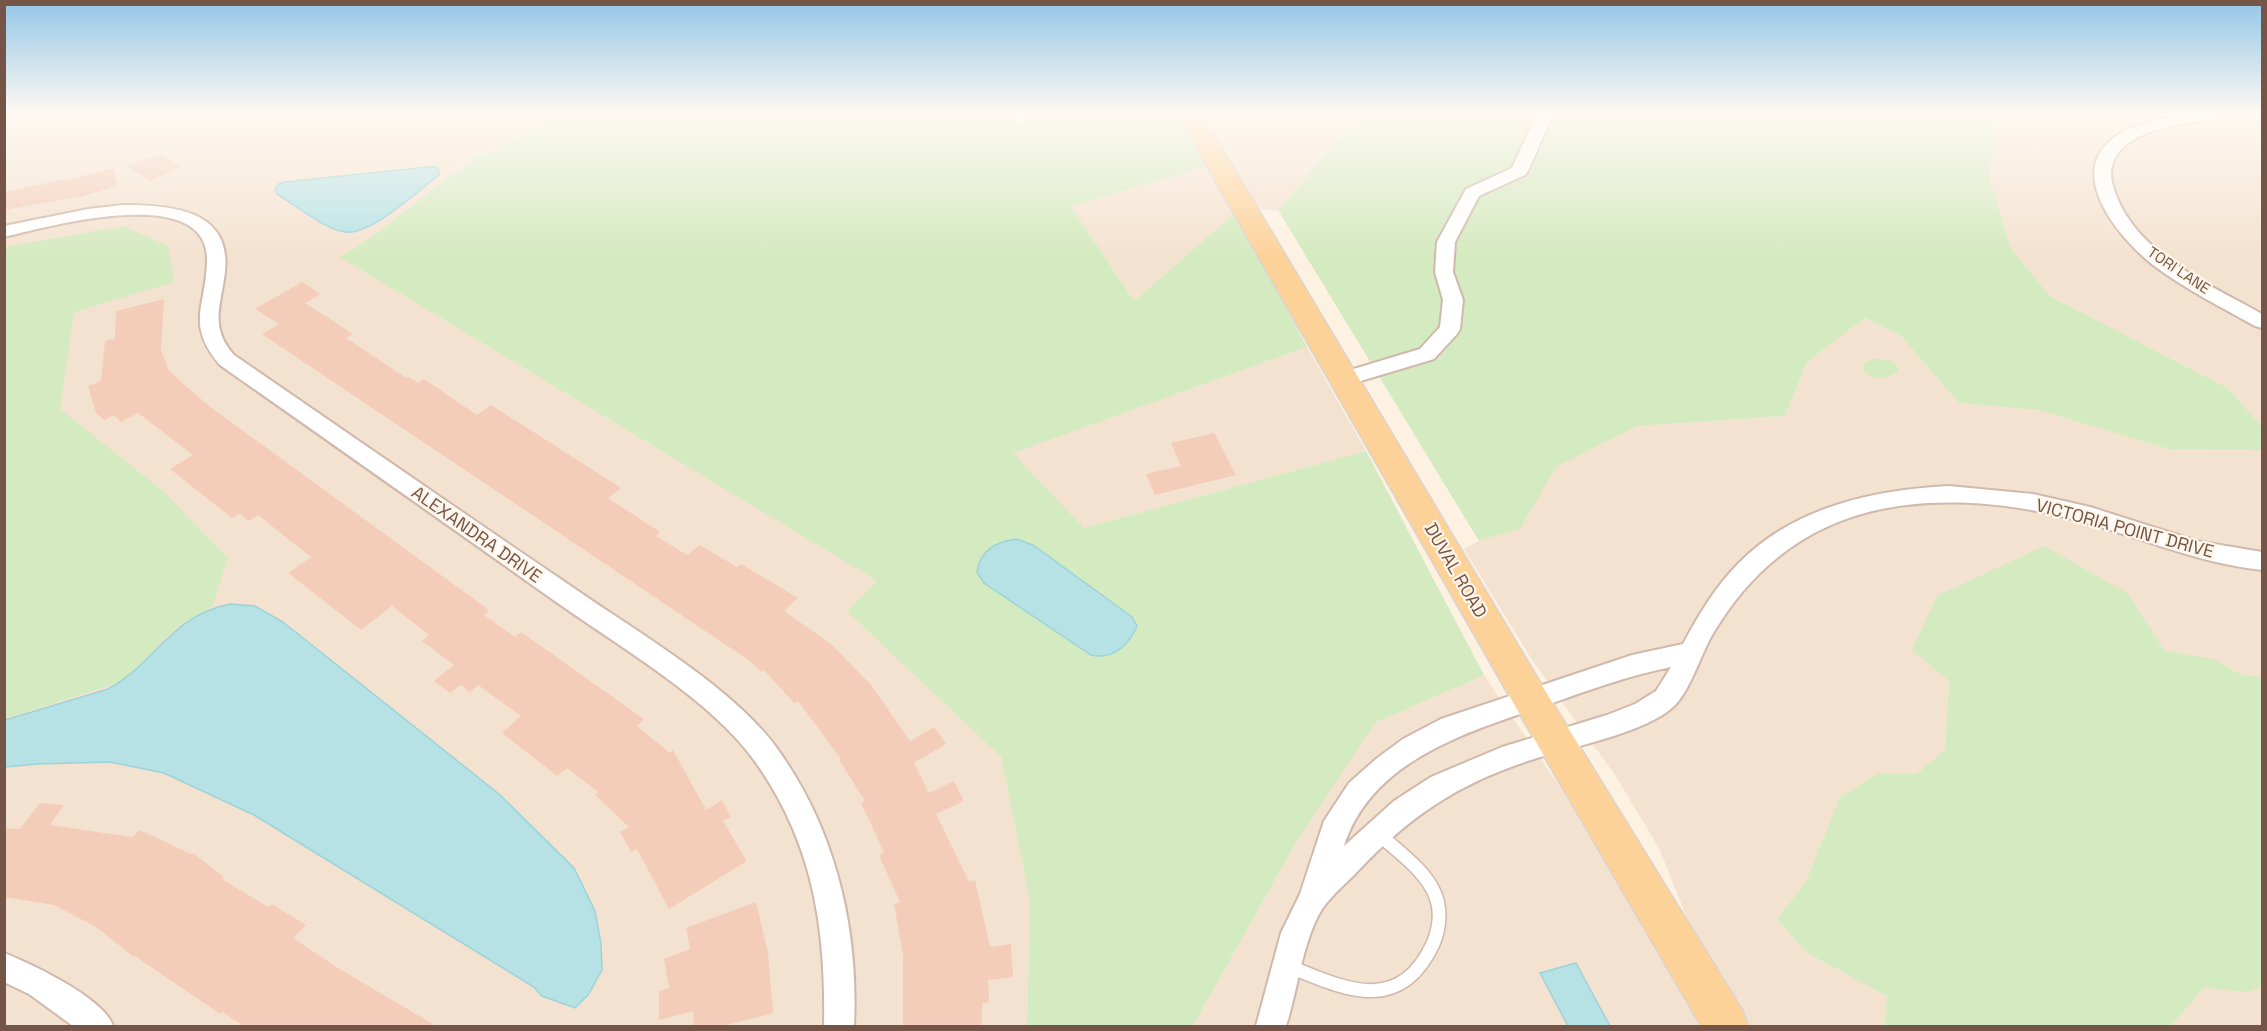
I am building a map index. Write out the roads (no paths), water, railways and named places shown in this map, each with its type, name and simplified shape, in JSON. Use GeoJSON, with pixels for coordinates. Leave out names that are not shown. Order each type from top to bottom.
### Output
{"type":"FeatureCollection","features":[{"type":"Feature","properties":{"kind":"main road","name":"DUVAL ROAD"},"geometry":{"type":"LineString","coordinates":[[1216,160],[1531,700],[1726,1026]]}},
{"type":"Feature","properties":{"kind":"street"},"geometry":{"type":"LineString","coordinates":[[1344,379],[1427,354],[1450,329],[1453,300],[1444,272],[1446,242],[1472,193],[1519,171],[1524,160]]}},
{"type":"Feature","properties":{"kind":"street","name":"TORI LANE"},"geometry":{"type":"LineString","coordinates":[[2104,160],[2101,175],[2104,190],[2127,230],[2147,250],[2262,322]]}},
{"type":"Feature","properties":{"kind":"street","name":"ALEXANDRA DRIVE"},"geometry":{"type":"LineString","coordinates":[[4,232],[82,215],[140,209],[165,211],[185,216],[201,225],[211,236],[216,252],[209,333],[215,346],[227,360],[689,681],[728,713],[760,748],[786,786],[809,827],[826,875],[835,926],[841,985],[839,1026]]}},
{"type":"Feature","properties":{"kind":"street","name":"VICTORIA POINT DRIVE"},"geometry":{"type":"LineString","coordinates":[[1557,740],[1640,714],[1665,700],[1728,592],[1755,562],[1784,539],[1814,521],[1873,501],[1936,495],[2004,498],[2074,511],[2196,549],[2262,561]]}},
{"type":"Feature","properties":{"kind":"street"},"geometry":{"type":"LineString","coordinates":[[1271,1026],[1296,933],[1313,898],[1338,821],[1358,792],[1385,767],[1412,747],[1450,727],[1632,665],[1691,652]]}},
{"type":"Feature","properties":{"kind":"street"},"geometry":{"type":"LineString","coordinates":[[1313,898],[1377,832],[1419,799],[1471,770],[1557,740]]}},
{"type":"Feature","properties":{"kind":"street"},"geometry":{"type":"LineString","coordinates":[[4,967],[40,983],[98,1026]]}},
{"type":"Feature","properties":{"kind":"lane"},"geometry":{"type":"LineString","coordinates":[[1287,966],[1347,988],[1376,992],[1403,984],[1426,958],[1440,921],[1434,891],[1377,832]]}},
{"type":"Feature","properties":{"kind":"water"},"geometry":{"type":"Polygon","coordinates":[[[436,167],[439,175],[381,220],[356,231],[346,232],[330,227],[277,194],[275,189],[279,184],[285,182],[436,167]]]}},
{"type":"Feature","properties":{"kind":"water"},"geometry":{"type":"Polygon","coordinates":[[[1016,539],[1033,545],[1132,617],[1137,626],[1125,645],[1113,653],[1091,655],[984,583],[977,572],[985,553],[1002,542],[1016,539]]]}},
{"type":"Feature","properties":{"kind":"water"},"geometry":{"type":"Polygon","coordinates":[[[231,604],[255,606],[283,622],[499,794],[574,868],[595,911],[601,944],[602,970],[588,995],[575,1008],[542,996],[534,987],[254,815],[164,773],[110,762],[5,767],[5,720],[108,689],[140,666],[165,640],[193,618],[231,604]]]}},
{"type":"Feature","properties":{"kind":"water"},"geometry":{"type":"Polygon","coordinates":[[[1576,963],[1610,1026],[1568,1026],[1540,973],[1576,963]]]}}]}
